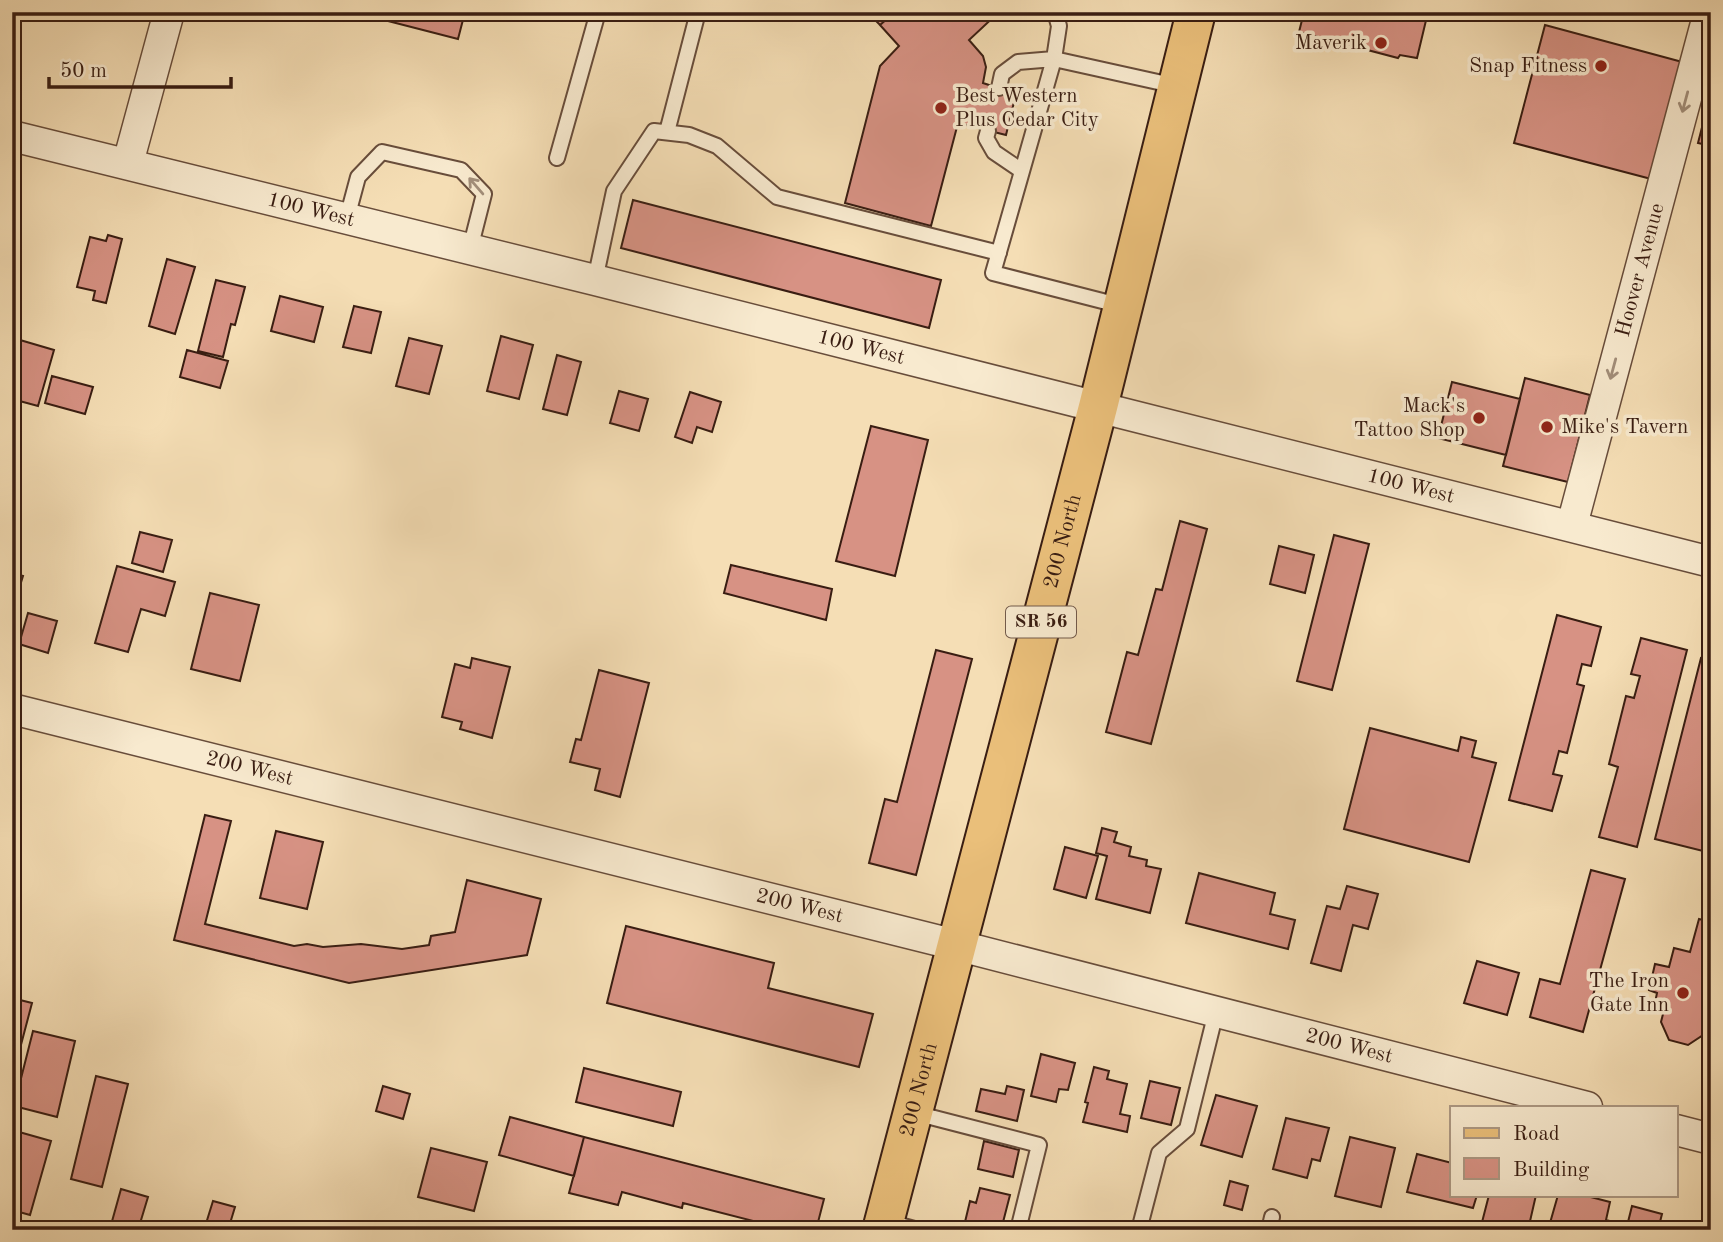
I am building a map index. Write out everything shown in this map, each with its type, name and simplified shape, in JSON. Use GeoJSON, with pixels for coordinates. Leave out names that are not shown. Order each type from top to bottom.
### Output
{"type":"FeatureCollection","features":[{"type":"Feature","properties":{"kind":"main road","name":"200 North"},"geometry":{"type":"LineString","coordinates":[[894,1227],[912,1112],[1098,407],[1196,12]]}},
{"type":"Feature","properties":{"kind":"street"},"geometry":{"type":"LineString","coordinates":[[128,163],[169,12]]}},
{"type":"Feature","properties":{"kind":"street","name":"Hoover Avenue"},"geometry":{"type":"LineString","coordinates":[[1572,525],[1709,12]]}},
{"type":"Feature","properties":{"kind":"street","name":"100 West"},"geometry":{"type":"LineString","coordinates":[[12,135],[1711,562]]}},
{"type":"Feature","properties":{"kind":"street","name":"200 West"},"geometry":{"type":"LineString","coordinates":[[12,709],[956,945],[1583,1106]]}},
{"type":"Feature","properties":{"kind":"street"},"geometry":{"type":"LineString","coordinates":[[1678,1131],[1711,1139]]}},
{"type":"Feature","properties":{"kind":"lane"},"geometry":{"type":"LineString","coordinates":[[557,158],[598,12]]}},
{"type":"Feature","properties":{"kind":"lane"},"geometry":{"type":"LineString","coordinates":[[667,132],[698,12]]}},
{"type":"Feature","properties":{"kind":"lane"},"geometry":{"type":"LineString","coordinates":[[1055,12],[1059,26],[1054,59],[993,273],[1123,306]]}},
{"type":"Feature","properties":{"kind":"lane"},"geometry":{"type":"LineString","coordinates":[[999,88],[1002,74],[1018,62],[1054,59],[1177,86]]}},
{"type":"Feature","properties":{"kind":"lane"},"geometry":{"type":"LineString","coordinates":[[595,280],[614,191],[654,131],[689,135],[717,146],[777,197],[999,253]]}},
{"type":"Feature","properties":{"kind":"lane"},"geometry":{"type":"LineString","coordinates":[[988,131],[986,138],[994,152],[1022,171]]}},
{"type":"Feature","properties":{"kind":"lane"},"geometry":{"type":"LineString","coordinates":[[347,218],[358,177],[382,152],[461,170],[484,194],[470,249]]}},
{"type":"Feature","properties":{"kind":"lane"},"geometry":{"type":"LineString","coordinates":[[1139,1230],[1159,1153],[1187,1129],[1216,1012]]}},
{"type":"Feature","properties":{"kind":"lane"},"geometry":{"type":"LineString","coordinates":[[912,1112],[1038,1145],[1018,1230]]}},
{"type":"Feature","properties":{"kind":"building"},"geometry":{"type":"Polygon","coordinates":[[[353,12],[465,12],[458,39],[353,12]]]}},
{"type":"Feature","properties":{"kind":"building"},"geometry":{"type":"Polygon","coordinates":[[[867,12],[895,12],[880,25],[867,12]]]}},
{"type":"Feature","properties":{"kind":"building","name":"Best Western Plus Cedar City"},"geometry":{"type":"Polygon","coordinates":[[[895,12],[929,12],[934,17],[939,12],[999,12],[969,40],[983,56],[986,67],[983,83],[1016,94],[1006,135],[958,123],[931,226],[845,203],[880,66],[899,46],[880,25],[895,12]]]}},
{"type":"Feature","properties":{"kind":"building","name":"Maverik"},"geometry":{"type":"Polygon","coordinates":[[[1304,12],[1428,12],[1417,58],[1400,55],[1398,58],[1299,32],[1304,12]]]}},
{"type":"Feature","properties":{"kind":"building"},"geometry":{"type":"Polygon","coordinates":[[[1545,25],[1686,63],[1655,180],[1514,143],[1545,25]]]}},
{"type":"Feature","properties":{"kind":"building"},"geometry":{"type":"Polygon","coordinates":[[[1711,92],[1711,146],[1698,143],[1711,92]]]}},
{"type":"Feature","properties":{"kind":"building"},"geometry":{"type":"Polygon","coordinates":[[[633,200],[941,280],[929,328],[621,248],[633,200]]]}},
{"type":"Feature","properties":{"kind":"building"},"geometry":{"type":"Polygon","coordinates":[[[108,235],[122,239],[106,303],[93,300],[95,291],[77,287],[90,237],[106,241],[108,235]]]}},
{"type":"Feature","properties":{"kind":"building"},"geometry":{"type":"Polygon","coordinates":[[[167,259],[195,267],[175,334],[149,326],[167,259]]]}},
{"type":"Feature","properties":{"kind":"building"},"geometry":{"type":"Polygon","coordinates":[[[12,273],[20,275],[12,306],[12,273]]]}},
{"type":"Feature","properties":{"kind":"building"},"geometry":{"type":"Polygon","coordinates":[[[216,280],[245,287],[235,325],[231,324],[223,357],[198,351],[216,280]]]}},
{"type":"Feature","properties":{"kind":"building"},"geometry":{"type":"Polygon","coordinates":[[[280,296],[323,307],[314,342],[271,331],[280,296]]]}},
{"type":"Feature","properties":{"kind":"building"},"geometry":{"type":"Polygon","coordinates":[[[354,306],[381,312],[371,353],[343,347],[354,306]]]}},
{"type":"Feature","properties":{"kind":"building"},"geometry":{"type":"Polygon","coordinates":[[[501,336],[533,345],[519,399],[487,391],[501,336]]]}},
{"type":"Feature","properties":{"kind":"building"},"geometry":{"type":"Polygon","coordinates":[[[409,338],[442,346],[429,394],[396,386],[409,338]]]}},
{"type":"Feature","properties":{"kind":"building"},"geometry":{"type":"Polygon","coordinates":[[[20,340],[54,350],[38,406],[12,399],[12,367],[20,340]]]}},
{"type":"Feature","properties":{"kind":"building"},"geometry":{"type":"Polygon","coordinates":[[[187,350],[228,361],[220,388],[180,377],[187,350]]]}},
{"type":"Feature","properties":{"kind":"building"},"geometry":{"type":"Polygon","coordinates":[[[557,355],[581,362],[567,415],[543,409],[557,355]]]}},
{"type":"Feature","properties":{"kind":"building"},"geometry":{"type":"Polygon","coordinates":[[[52,376],[93,387],[85,414],[45,403],[52,376]]]}},
{"type":"Feature","properties":{"kind":"building","name":"Mike's Tavern"},"geometry":{"type":"Polygon","coordinates":[[[1525,378],[1590,395],[1568,482],[1503,466],[1525,378]]]}},
{"type":"Feature","properties":{"kind":"building","name":"Mack's Tattoo Shop"},"geometry":{"type":"Polygon","coordinates":[[[1452,382],[1520,399],[1506,455],[1438,438],[1452,382]]]}},
{"type":"Feature","properties":{"kind":"building"},"geometry":{"type":"Polygon","coordinates":[[[619,391],[648,399],[639,431],[610,423],[619,391]]]}},
{"type":"Feature","properties":{"kind":"building"},"geometry":{"type":"Polygon","coordinates":[[[690,392],[721,402],[712,432],[697,427],[692,443],[675,437],[690,392]]]}},
{"type":"Feature","properties":{"kind":"building"},"geometry":{"type":"Polygon","coordinates":[[[871,426],[928,440],[895,576],[836,561],[871,426]]]}},
{"type":"Feature","properties":{"kind":"building"},"geometry":{"type":"Polygon","coordinates":[[[1180,521],[1207,529],[1151,744],[1106,732],[1127,652],[1138,655],[1156,589],[1162,590],[1180,521]]]}},
{"type":"Feature","properties":{"kind":"building"},"geometry":{"type":"Polygon","coordinates":[[[140,532],[172,540],[163,572],[132,563],[140,532]]]}},
{"type":"Feature","properties":{"kind":"building"},"geometry":{"type":"Polygon","coordinates":[[[1334,535],[1369,544],[1332,690],[1297,681],[1334,535]]]}},
{"type":"Feature","properties":{"kind":"building"},"geometry":{"type":"Polygon","coordinates":[[[1279,546],[1314,555],[1305,593],[1270,584],[1279,546]]]}},
{"type":"Feature","properties":{"kind":"building"},"geometry":{"type":"Polygon","coordinates":[[[731,565],[832,589],[826,620],[724,593],[731,565]]]}},
{"type":"Feature","properties":{"kind":"building"},"geometry":{"type":"Polygon","coordinates":[[[117,566],[175,582],[165,616],[141,609],[128,652],[95,643],[117,566]]]}},
{"type":"Feature","properties":{"kind":"building"},"geometry":{"type":"Polygon","coordinates":[[[12,573],[23,576],[12,612],[12,573]]]}},
{"type":"Feature","properties":{"kind":"building"},"geometry":{"type":"Polygon","coordinates":[[[210,593],[259,605],[240,681],[191,669],[210,593]]]}},
{"type":"Feature","properties":{"kind":"building"},"geometry":{"type":"Polygon","coordinates":[[[28,613],[57,621],[48,653],[19,644],[28,613]]]}},
{"type":"Feature","properties":{"kind":"building"},"geometry":{"type":"Polygon","coordinates":[[[1557,615],[1601,627],[1591,666],[1582,664],[1577,684],[1584,686],[1567,753],[1559,751],[1553,774],[1562,776],[1552,811],[1509,800],[1557,615]]]}},
{"type":"Feature","properties":{"kind":"building"},"geometry":{"type":"Polygon","coordinates":[[[1641,638],[1687,650],[1637,847],[1599,837],[1618,767],[1609,764],[1626,696],[1634,698],[1640,676],[1631,674],[1641,638]]]}},
{"type":"Feature","properties":{"kind":"building"},"geometry":{"type":"Polygon","coordinates":[[[936,650],[972,659],[916,875],[869,863],[885,799],[897,802],[936,650]]]}},
{"type":"Feature","properties":{"kind":"building"},"geometry":{"type":"Polygon","coordinates":[[[472,658],[510,667],[492,738],[460,729],[462,722],[442,717],[455,664],[470,668],[472,658]]]}},
{"type":"Feature","properties":{"kind":"building"},"geometry":{"type":"Polygon","coordinates":[[[1701,658],[1711,660],[1711,789],[1707,806],[1711,807],[1711,853],[1655,839],[1701,658]]]}},
{"type":"Feature","properties":{"kind":"building"},"geometry":{"type":"Polygon","coordinates":[[[599,670],[649,683],[620,797],[595,790],[600,769],[570,762],[576,739],[581,740],[599,670]]]}},
{"type":"Feature","properties":{"kind":"building"},"geometry":{"type":"Polygon","coordinates":[[[1370,728],[1458,751],[1461,737],[1476,741],[1472,757],[1496,763],[1469,862],[1344,829],[1370,728]]]}},
{"type":"Feature","properties":{"kind":"building"},"geometry":{"type":"Polygon","coordinates":[[[205,815],[231,821],[205,924],[294,946],[361,944],[402,949],[429,945],[431,936],[455,932],[467,880],[541,899],[527,955],[349,983],[174,940],[205,815]]]}},
{"type":"Feature","properties":{"kind":"building"},"geometry":{"type":"Polygon","coordinates":[[[1102,828],[1117,832],[1114,842],[1131,847],[1129,856],[1147,860],[1146,866],[1161,869],[1150,913],[1096,899],[1107,856],[1096,853],[1102,828]]]}},
{"type":"Feature","properties":{"kind":"building"},"geometry":{"type":"Polygon","coordinates":[[[276,831],[323,842],[307,909],[260,898],[276,831]]]}},
{"type":"Feature","properties":{"kind":"building"},"geometry":{"type":"Polygon","coordinates":[[[1065,847],[1098,856],[1086,898],[1054,889],[1065,847]]]}},
{"type":"Feature","properties":{"kind":"building"},"geometry":{"type":"Polygon","coordinates":[[[1591,870],[1625,879],[1583,1032],[1530,1017],[1540,979],[1560,984],[1591,870]]]}},
{"type":"Feature","properties":{"kind":"building"},"geometry":{"type":"Polygon","coordinates":[[[1199,873],[1275,893],[1270,914],[1295,920],[1288,949],[1186,923],[1199,873]]]}},
{"type":"Feature","properties":{"kind":"building"},"geometry":{"type":"Polygon","coordinates":[[[1347,886],[1378,894],[1368,929],[1353,925],[1341,971],[1311,963],[1327,906],[1340,909],[1347,886]]]}},
{"type":"Feature","properties":{"kind":"building"},"geometry":{"type":"Polygon","coordinates":[[[1699,919],[1711,922],[1711,1015],[1706,1033],[1688,1045],[1669,1040],[1661,1022],[1665,1006],[1655,1003],[1657,993],[1649,990],[1655,964],[1669,967],[1674,948],[1690,952],[1699,919]]]}},
{"type":"Feature","properties":{"kind":"building"},"geometry":{"type":"Polygon","coordinates":[[[626,926],[774,963],[768,988],[873,1014],[859,1067],[607,1003],[626,926]]]}},
{"type":"Feature","properties":{"kind":"building"},"geometry":{"type":"Polygon","coordinates":[[[1477,961],[1519,973],[1507,1015],[1464,1003],[1477,961]]]}},
{"type":"Feature","properties":{"kind":"building"},"geometry":{"type":"Polygon","coordinates":[[[12,998],[32,1003],[12,1079],[12,998]]]}},
{"type":"Feature","properties":{"kind":"building"},"geometry":{"type":"Polygon","coordinates":[[[33,1031],[75,1041],[57,1117],[14,1106],[33,1031]]]}},
{"type":"Feature","properties":{"kind":"building"},"geometry":{"type":"Polygon","coordinates":[[[1041,1054],[1075,1063],[1068,1090],[1059,1089],[1056,1102],[1031,1096],[1041,1054]]]}},
{"type":"Feature","properties":{"kind":"building"},"geometry":{"type":"Polygon","coordinates":[[[1094,1067],[1109,1071],[1107,1079],[1127,1084],[1120,1114],[1130,1116],[1127,1132],[1083,1122],[1094,1067]]]}},
{"type":"Feature","properties":{"kind":"building"},"geometry":{"type":"Polygon","coordinates":[[[584,1068],[681,1092],[673,1126],[576,1102],[584,1068]]]}},
{"type":"Feature","properties":{"kind":"building"},"geometry":{"type":"Polygon","coordinates":[[[96,1076],[128,1084],[102,1187],[71,1179],[96,1076]]]}},
{"type":"Feature","properties":{"kind":"building"},"geometry":{"type":"Polygon","coordinates":[[[1150,1081],[1180,1088],[1171,1125],[1141,1118],[1150,1081]]]}},
{"type":"Feature","properties":{"kind":"building"},"geometry":{"type":"Polygon","coordinates":[[[383,1086],[410,1094],[403,1119],[376,1111],[383,1086]]]}},
{"type":"Feature","properties":{"kind":"building"},"geometry":{"type":"Polygon","coordinates":[[[1007,1086],[1024,1090],[1017,1121],[976,1111],[981,1089],[1005,1094],[1007,1086]]]}},
{"type":"Feature","properties":{"kind":"building"},"geometry":{"type":"Polygon","coordinates":[[[1216,1095],[1257,1106],[1242,1157],[1201,1145],[1216,1095]]]}},
{"type":"Feature","properties":{"kind":"building"},"geometry":{"type":"Polygon","coordinates":[[[510,1117],[584,1137],[574,1176],[499,1155],[510,1117]]]}},
{"type":"Feature","properties":{"kind":"building"},"geometry":{"type":"Polygon","coordinates":[[[1286,1118],[1329,1128],[1320,1161],[1312,1159],[1307,1178],[1273,1169],[1286,1118]]]}},
{"type":"Feature","properties":{"kind":"building"},"geometry":{"type":"Polygon","coordinates":[[[12,1130],[51,1141],[30,1215],[12,1210],[12,1130]]]}},
{"type":"Feature","properties":{"kind":"building"},"geometry":{"type":"Polygon","coordinates":[[[584,1137],[824,1199],[816,1230],[788,1230],[683,1203],[682,1208],[622,1192],[618,1205],[569,1193],[584,1137]]]}},
{"type":"Feature","properties":{"kind":"building"},"geometry":{"type":"Polygon","coordinates":[[[1350,1137],[1395,1148],[1381,1207],[1335,1196],[1350,1137]]]}},
{"type":"Feature","properties":{"kind":"building"},"geometry":{"type":"Polygon","coordinates":[[[984,1141],[1019,1150],[1013,1177],[978,1169],[984,1141]]]}},
{"type":"Feature","properties":{"kind":"building"},"geometry":{"type":"Polygon","coordinates":[[[431,1148],[487,1162],[474,1211],[418,1197],[431,1148]]]}},
{"type":"Feature","properties":{"kind":"building"},"geometry":{"type":"Polygon","coordinates":[[[1417,1154],[1450,1162],[1450,1196],[1477,1196],[1473,1208],[1407,1192],[1417,1154]]]}},
{"type":"Feature","properties":{"kind":"building"},"geometry":{"type":"Polygon","coordinates":[[[1230,1181],[1248,1186],[1242,1210],[1224,1205],[1230,1181]]]}},
{"type":"Feature","properties":{"kind":"building"},"geometry":{"type":"Polygon","coordinates":[[[980,1188],[1010,1195],[1001,1230],[965,1222],[970,1201],[976,1203],[980,1188]]]}},
{"type":"Feature","properties":{"kind":"building"},"geometry":{"type":"Polygon","coordinates":[[[121,1189],[148,1197],[138,1230],[111,1225],[121,1189]]]}},
{"type":"Feature","properties":{"kind":"building"},"geometry":{"type":"Polygon","coordinates":[[[1489,1196],[1536,1196],[1528,1230],[1480,1230],[1489,1196]]]}},
{"type":"Feature","properties":{"kind":"building"},"geometry":{"type":"Polygon","coordinates":[[[1558,1196],[1587,1196],[1610,1202],[1606,1220],[1620,1224],[1618,1230],[1548,1230],[1558,1196]]]}},
{"type":"Feature","properties":{"kind":"building"},"geometry":{"type":"Polygon","coordinates":[[[213,1201],[235,1207],[228,1230],[204,1230],[213,1201]]]}},
{"type":"Feature","properties":{"kind":"building"},"geometry":{"type":"Polygon","coordinates":[[[1632,1206],[1662,1214],[1658,1230],[1626,1230],[1632,1206]]]}},
{"type":"Feature","properties":{"kind":"place","name":"Maverik"},"geometry":{"type":"Point","coordinates":[1381,43]}},
{"type":"Feature","properties":{"kind":"place","name":"Snap Fitness"},"geometry":{"type":"Point","coordinates":[1601,66]}},
{"type":"Feature","properties":{"kind":"place","name":"Best Western Plus Cedar City"},"geometry":{"type":"Point","coordinates":[941,108]}},
{"type":"Feature","properties":{"kind":"place","name":"Mack's Tattoo Shop"},"geometry":{"type":"Point","coordinates":[1479,418]}},
{"type":"Feature","properties":{"kind":"place","name":"Mike's Tavern"},"geometry":{"type":"Point","coordinates":[1547,427]}},
{"type":"Feature","properties":{"kind":"place","name":"The Iron Gate Inn"},"geometry":{"type":"Point","coordinates":[1683,993]}}]}
